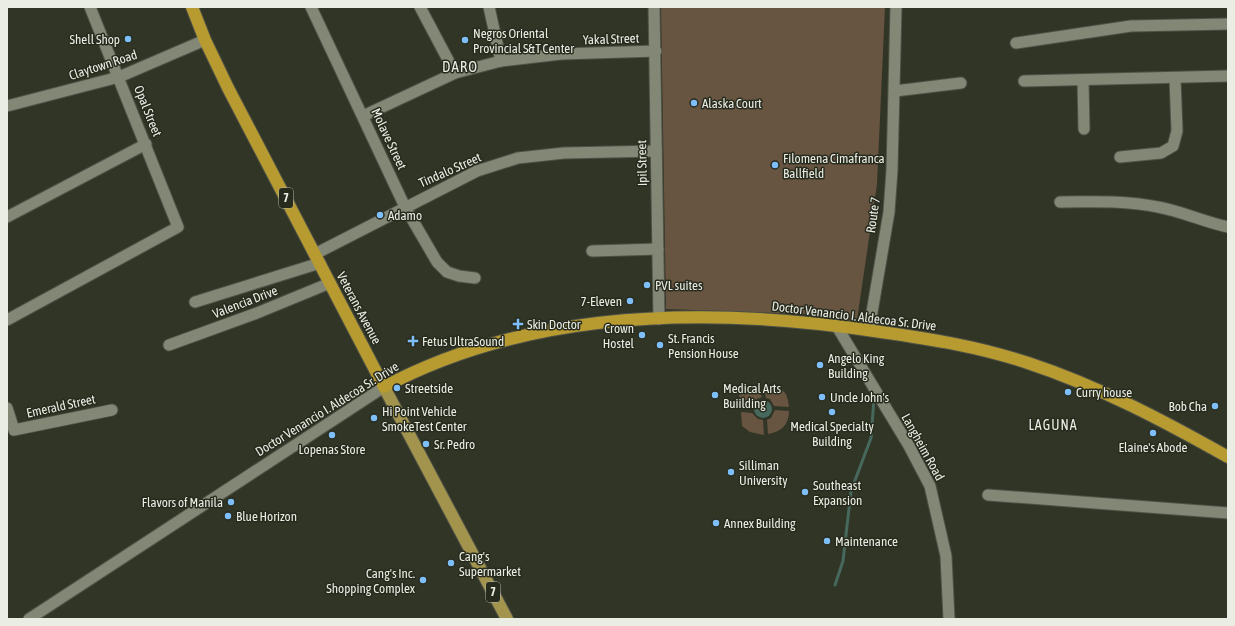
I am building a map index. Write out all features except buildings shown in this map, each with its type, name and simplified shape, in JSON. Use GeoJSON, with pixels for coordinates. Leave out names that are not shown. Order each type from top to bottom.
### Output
{"type":"FeatureCollection","features":[{"type":"Feature","properties":{"kind":"highway","name":"Veterans Avenue"},"geometry":{"type":"LineString","coordinates":[[192,7],[205,40],[384,387]]}},
{"type":"Feature","properties":{"kind":"highway","name":"Doctor Venancio I. Aldecoa Sr. Drive"},"geometry":{"type":"LineString","coordinates":[[384,387],[434,362],[491,344],[567,328],[659,319],[741,318],[836,325],[959,344],[1030,364],[1112,396],[1228,457]]}},
{"type":"Feature","properties":{"kind":"main road","name":"Veterans Avenue"},"geometry":{"type":"LineString","coordinates":[[384,387],[507,619]]}},
{"type":"Feature","properties":{"kind":"street","name":"Opal Street"},"geometry":{"type":"LineString","coordinates":[[7,320],[178,227],[90,7]]}},
{"type":"Feature","properties":{"kind":"street","name":"Molave Street"},"geometry":{"type":"LineString","coordinates":[[311,7],[405,207],[437,262],[448,272],[459,276],[475,278]]}},
{"type":"Feature","properties":{"kind":"street"},"geometry":{"type":"LineString","coordinates":[[420,7],[455,73]]}},
{"type":"Feature","properties":{"kind":"street"},"geometry":{"type":"LineString","coordinates":[[489,7],[501,61]]}},
{"type":"Feature","properties":{"kind":"street","name":"Ipil Street"},"geometry":{"type":"LineString","coordinates":[[654,7],[656,51],[659,319]]}},
{"type":"Feature","properties":{"kind":"street","name":"Route 7"},"geometry":{"type":"LineString","coordinates":[[868,330],[889,212],[895,91],[896,7]]}},
{"type":"Feature","properties":{"kind":"street"},"geometry":{"type":"LineString","coordinates":[[1016,43],[1131,26],[1228,24]]}},
{"type":"Feature","properties":{"kind":"street","name":"Claytown Road"},"geometry":{"type":"LineString","coordinates":[[7,106],[119,78],[205,40]]}},
{"type":"Feature","properties":{"kind":"street","name":"Yakal Street"},"geometry":{"type":"LineString","coordinates":[[363,116],[455,73],[501,61],[561,54],[656,51]]}},
{"type":"Feature","properties":{"kind":"street"},"geometry":{"type":"LineString","coordinates":[[1024,81],[1228,76]]}},
{"type":"Feature","properties":{"kind":"street"},"geometry":{"type":"LineString","coordinates":[[1120,157],[1161,154],[1173,146],[1177,131],[1175,78]]}},
{"type":"Feature","properties":{"kind":"street"},"geometry":{"type":"LineString","coordinates":[[1083,80],[1084,129]]}},
{"type":"Feature","properties":{"kind":"street"},"geometry":{"type":"LineString","coordinates":[[895,91],[961,83]]}},
{"type":"Feature","properties":{"kind":"street"},"geometry":{"type":"LineString","coordinates":[[7,217],[146,144]]}},
{"type":"Feature","properties":{"kind":"street","name":"Tindalo Street"},"geometry":{"type":"LineString","coordinates":[[195,302],[317,258],[405,207],[477,171],[518,158],[564,153],[656,151]]}},
{"type":"Feature","properties":{"kind":"street"},"geometry":{"type":"LineString","coordinates":[[1060,202],[1132,202],[1171,210],[1179,214],[1228,226]]}},
{"type":"Feature","properties":{"kind":"street"},"geometry":{"type":"LineString","coordinates":[[592,251],[658,249]]}},
{"type":"Feature","properties":{"kind":"street","name":"Valencia Drive"},"geometry":{"type":"LineString","coordinates":[[169,345],[257,313],[330,283]]}},
{"type":"Feature","properties":{"kind":"street","name":"Langheim Road"},"geometry":{"type":"LineString","coordinates":[[836,325],[909,446],[930,486],[946,556],[949,619]]}},
{"type":"Feature","properties":{"kind":"street","name":"Doctor Venancio I. Aldecoa Sr. Drive"},"geometry":{"type":"LineString","coordinates":[[29,619],[384,387]]}},
{"type":"Feature","properties":{"kind":"street","name":"Emerald Street"},"geometry":{"type":"LineString","coordinates":[[7,408],[14,430],[112,410]]}},
{"type":"Feature","properties":{"kind":"street"},"geometry":{"type":"LineString","coordinates":[[988,495],[1228,513]]}},
{"type":"Feature","properties":{"kind":"shaded area"},"geometry":{"type":"Polygon","coordinates":[[[661,7],[885,7],[877,184],[857,320],[807,314],[666,309],[661,7]]]}},
{"type":"Feature","properties":{"kind":"shaded area"},"geometry":{"type":"Polygon","coordinates":[[[739,389],[758,389],[762,397],[757,399],[751,409],[740,406],[739,389]]]}},
{"type":"Feature","properties":{"kind":"shaded area"},"geometry":{"type":"Polygon","coordinates":[[[764,389],[775,389],[785,393],[789,407],[774,406],[770,399],[766,398],[764,389]]]}},
{"type":"Feature","properties":{"kind":"shaded area"},"geometry":{"type":"Polygon","coordinates":[[[763,400],[769,403],[772,409],[769,415],[763,418],[757,415],[754,409],[757,403],[763,400]]]}},
{"type":"Feature","properties":{"kind":"shaded area"},"geometry":{"type":"Polygon","coordinates":[[[775,410],[789,411],[788,420],[780,430],[768,434],[767,420],[771,418],[775,410]]]}},
{"type":"Feature","properties":{"kind":"shaded area"},"geometry":{"type":"Polygon","coordinates":[[[741,412],[752,413],[758,419],[763,420],[764,435],[750,432],[742,426],[741,412]]]}},
{"type":"Feature","properties":{"kind":"waterway"},"geometry":{"type":"LineString","coordinates":[[835,585],[843,561],[851,491],[871,438],[874,399]]}},
{"type":"Feature","properties":{"kind":"place","name":"Shell Shop"},"geometry":{"type":"Point","coordinates":[128,39]}},
{"type":"Feature","properties":{"kind":"place","name":"Negros Oriental Provincial S&T Center"},"geometry":{"type":"Point","coordinates":[465,40]}},
{"type":"Feature","properties":{"kind":"place","name":"Alaska Court"},"geometry":{"type":"Point","coordinates":[694,103]}},
{"type":"Feature","properties":{"kind":"place","name":"Filomena Cimafranca Ballfield"},"geometry":{"type":"Point","coordinates":[775,165]}},
{"type":"Feature","properties":{"kind":"place","name":"Adamo"},"geometry":{"type":"Point","coordinates":[380,215]}},
{"type":"Feature","properties":{"kind":"place","name":"PVL suites"},"geometry":{"type":"Point","coordinates":[647,285]}},
{"type":"Feature","properties":{"kind":"place","name":"7-Eleven"},"geometry":{"type":"Point","coordinates":[630,301]}},
{"type":"Feature","properties":{"kind":"place","name":"Skin Doctor"},"geometry":{"type":"Point","coordinates":[518,324]}},
{"type":"Feature","properties":{"kind":"place","name":"Crown Hostel"},"geometry":{"type":"Point","coordinates":[642,335]}},
{"type":"Feature","properties":{"kind":"place","name":"Fetus UltraSound"},"geometry":{"type":"Point","coordinates":[413,341]}},
{"type":"Feature","properties":{"kind":"place","name":"St. Francis Pension House"},"geometry":{"type":"Point","coordinates":[660,345]}},
{"type":"Feature","properties":{"kind":"place","name":"Angelo King Building"},"geometry":{"type":"Point","coordinates":[820,365]}},
{"type":"Feature","properties":{"kind":"place","name":"Streetside"},"geometry":{"type":"Point","coordinates":[397,388]}},
{"type":"Feature","properties":{"kind":"place","name":"Curry house"},"geometry":{"type":"Point","coordinates":[1068,392]}},
{"type":"Feature","properties":{"kind":"place","name":"Medical Arts Buiilding"},"geometry":{"type":"Point","coordinates":[715,395]}},
{"type":"Feature","properties":{"kind":"place","name":"Uncle John's"},"geometry":{"type":"Point","coordinates":[822,397]}},
{"type":"Feature","properties":{"kind":"place","name":"Bob Cha"},"geometry":{"type":"Point","coordinates":[1215,406]}},
{"type":"Feature","properties":{"kind":"place","name":"Medical Specialty Building"},"geometry":{"type":"Point","coordinates":[832,412]}},
{"type":"Feature","properties":{"kind":"place","name":"Hi Point Vehicle SmokeTest Center"},"geometry":{"type":"Point","coordinates":[374,418]}},
{"type":"Feature","properties":{"kind":"place","name":"Elaine's Abode"},"geometry":{"type":"Point","coordinates":[1153,433]}},
{"type":"Feature","properties":{"kind":"place","name":"Lopenas Store"},"geometry":{"type":"Point","coordinates":[332,435]}},
{"type":"Feature","properties":{"kind":"place","name":"Sr. Pedro"},"geometry":{"type":"Point","coordinates":[426,444]}},
{"type":"Feature","properties":{"kind":"place","name":"Silliman University"},"geometry":{"type":"Point","coordinates":[731,472]}},
{"type":"Feature","properties":{"kind":"place","name":"Southeast Expansion"},"geometry":{"type":"Point","coordinates":[805,492]}},
{"type":"Feature","properties":{"kind":"place","name":"Flavors of Manila"},"geometry":{"type":"Point","coordinates":[231,502]}},
{"type":"Feature","properties":{"kind":"place","name":"Blue Horizon"},"geometry":{"type":"Point","coordinates":[228,516]}},
{"type":"Feature","properties":{"kind":"place","name":"Annex Building"},"geometry":{"type":"Point","coordinates":[716,523]}},
{"type":"Feature","properties":{"kind":"place","name":"Maintenance"},"geometry":{"type":"Point","coordinates":[827,541]}},
{"type":"Feature","properties":{"kind":"place","name":"Cang's Supermarket"},"geometry":{"type":"Point","coordinates":[451,563]}},
{"type":"Feature","properties":{"kind":"place","name":"Cang's Inc. Shopping Complex"},"geometry":{"type":"Point","coordinates":[423,580]}},
{"type":"Feature","properties":{"kind":"district","name":"DARO"},"geometry":{"type":"Point","coordinates":[460,66]}},
{"type":"Feature","properties":{"kind":"district","name":"LAGUNA"},"geometry":{"type":"Point","coordinates":[1053,425]}}]}
